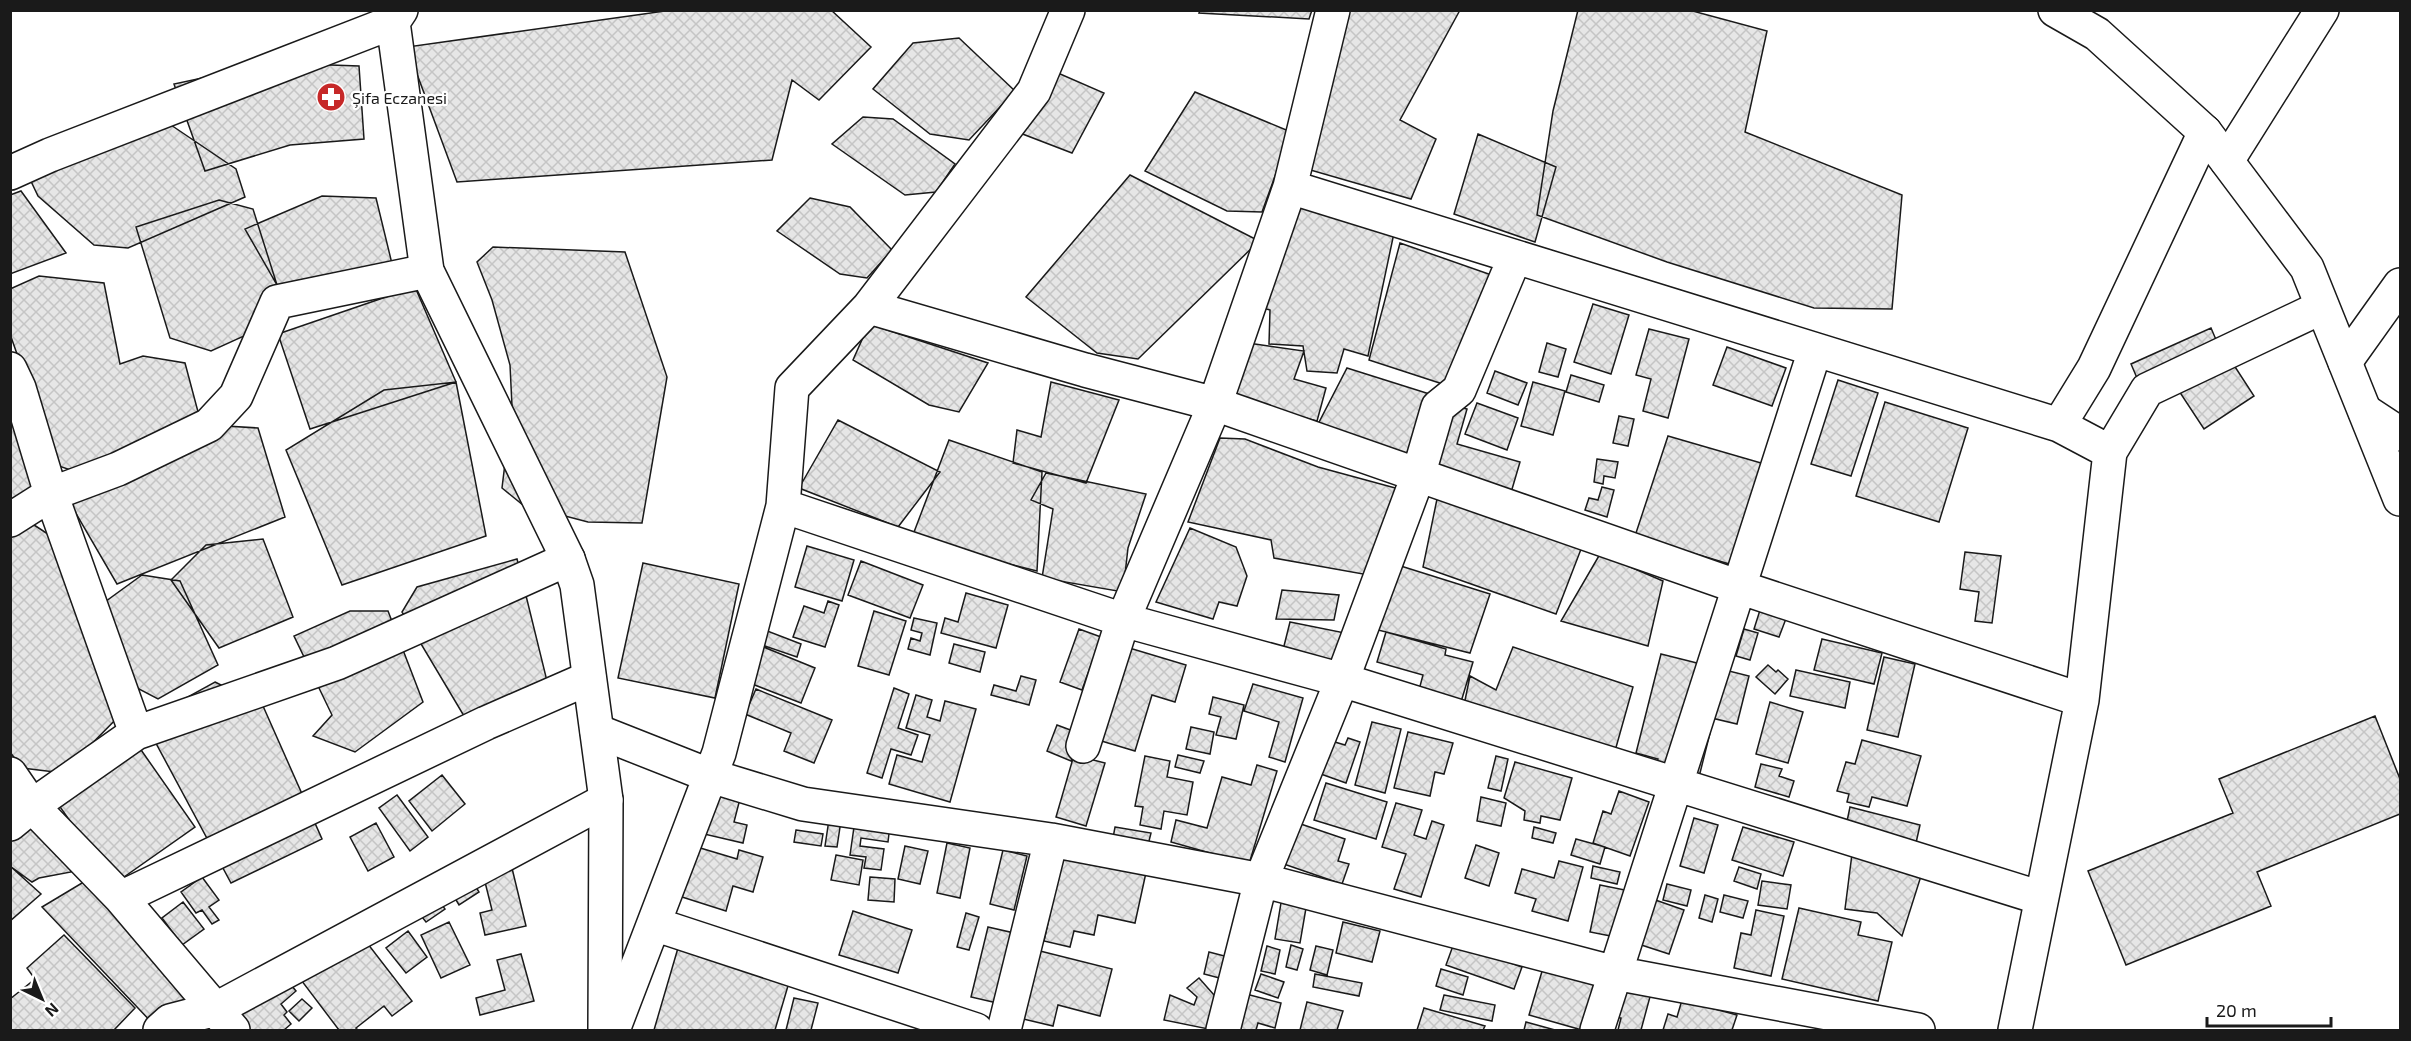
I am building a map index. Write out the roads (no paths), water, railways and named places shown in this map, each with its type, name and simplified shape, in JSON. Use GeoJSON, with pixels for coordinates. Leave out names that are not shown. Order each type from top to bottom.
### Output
{"type":"FeatureCollection","features":[{"type":"Feature","properties":{"kind":"street"},"geometry":{"type":"LineString","coordinates":[[613,1030],[719,753],[783,506],[792,388],[869,307],[1034,91],[1068,10]]}},
{"type":"Feature","properties":{"kind":"street"},"geometry":{"type":"LineString","coordinates":[[1083,746],[1123,620],[1215,404],[1290,187],[1333,10]]}},
{"type":"Feature","properties":{"kind":"street"},"geometry":{"type":"LineString","coordinates":[[2055,10],[2097,34],[2205,132],[2307,268],[2400,499]]}},
{"type":"Feature","properties":{"kind":"street"},"geometry":{"type":"LineString","coordinates":[[2227,161],[2322,10]]}},
{"type":"Feature","properties":{"kind":"street"},"geometry":{"type":"LineString","coordinates":[[10,173],[397,16],[427,271],[568,559],[577,585],[606,800],[605,1030]]}},
{"type":"Feature","properties":{"kind":"street"},"geometry":{"type":"LineString","coordinates":[[2059,425],[2094,368],[2205,132]]}},
{"type":"Feature","properties":{"kind":"street"},"geometry":{"type":"LineString","coordinates":[[1290,187],[2059,425],[2110,452]]}},
{"type":"Feature","properties":{"kind":"street"},"geometry":{"type":"LineString","coordinates":[[1223,1030],[1261,880],[1342,680],[1418,477],[1438,407],[1459,390],[1515,257]]}},
{"type":"Feature","properties":{"kind":"street"},"geometry":{"type":"LineString","coordinates":[[10,520],[51,494],[118,469],[209,425],[236,396],[277,302],[427,271]]}},
{"type":"Feature","properties":{"kind":"street"},"geometry":{"type":"LineString","coordinates":[[2345,362],[2400,285]]}},
{"type":"Feature","properties":{"kind":"street"},"geometry":{"type":"LineString","coordinates":[[869,307],[1085,370],[1215,404],[1418,477],[1739,587],[2082,700]]}},
{"type":"Feature","properties":{"kind":"street"},"geometry":{"type":"LineString","coordinates":[[2015,1030],[2082,700],[2110,452],[2147,390],[2322,307]]}},
{"type":"Feature","properties":{"kind":"street"},"geometry":{"type":"LineString","coordinates":[[1597,1030],[1815,350]]}},
{"type":"Feature","properties":{"kind":"street"},"geometry":{"type":"LineString","coordinates":[[10,369],[19,388],[51,494],[136,733]]}},
{"type":"Feature","properties":{"kind":"street"},"geometry":{"type":"LineString","coordinates":[[2365,411],[2400,434]]}},
{"type":"Feature","properties":{"kind":"street"},"geometry":{"type":"LineString","coordinates":[[783,506],[1123,620],[1342,680],[2042,898]]}},
{"type":"Feature","properties":{"kind":"street"},"geometry":{"type":"LineString","coordinates":[[21,815],[136,733],[338,663],[568,559]]}},
{"type":"Feature","properties":{"kind":"street"},"geometry":{"type":"LineString","coordinates":[[121,898],[486,723],[589,678]]}},
{"type":"Feature","properties":{"kind":"street"},"geometry":{"type":"LineString","coordinates":[[597,731],[711,776],[803,804],[1051,840],[1261,880],[1615,973],[1918,1030]]}},
{"type":"Feature","properties":{"kind":"street"},"geometry":{"type":"LineString","coordinates":[[10,774],[21,815],[121,898],[224,1020]]}},
{"type":"Feature","properties":{"kind":"street"},"geometry":{"type":"LineString","coordinates":[[159,1030],[170,1021],[224,1020],[606,800]]}},
{"type":"Feature","properties":{"kind":"street"},"geometry":{"type":"LineString","coordinates":[[1004,1030],[1051,840]]}},
{"type":"Feature","properties":{"kind":"street"},"geometry":{"type":"LineString","coordinates":[[654,924],[976,1030]]}},
{"type":"Feature","properties":{"kind":"place","name":"Şifa Eczanesi"},"geometry":{"type":"Point","coordinates":[331,97]}}]}
